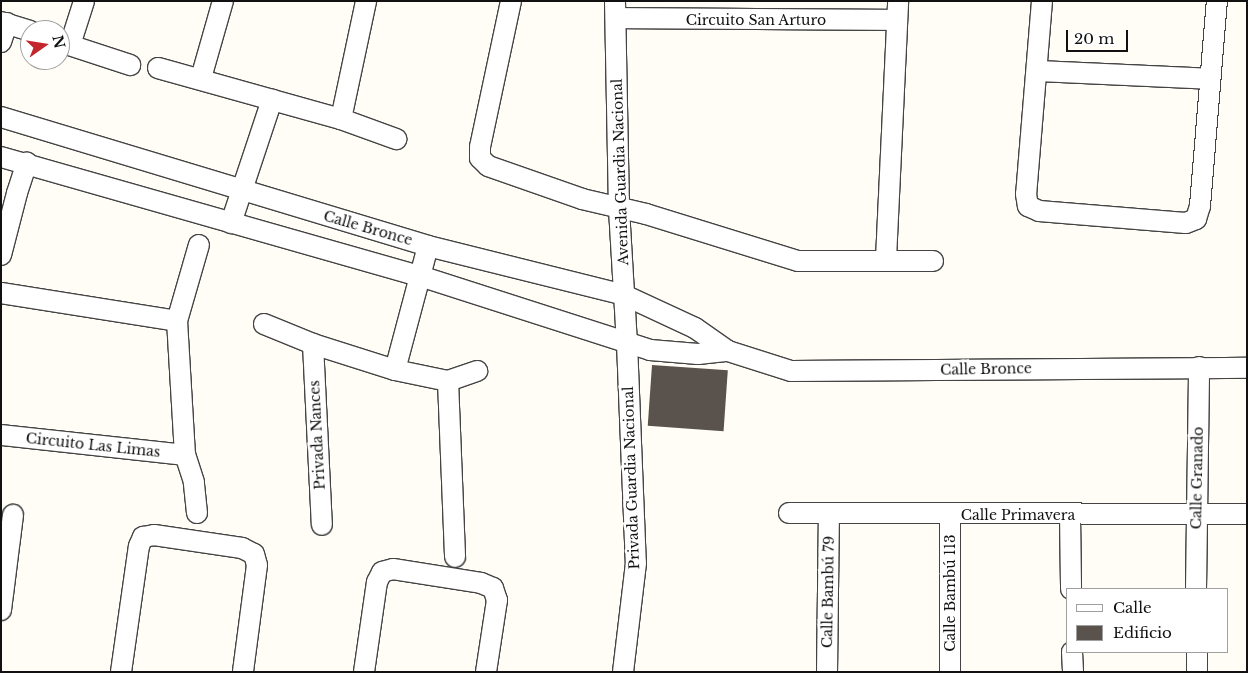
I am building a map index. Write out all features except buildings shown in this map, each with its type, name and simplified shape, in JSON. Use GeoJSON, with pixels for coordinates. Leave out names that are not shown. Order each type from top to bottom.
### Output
{"type":"FeatureCollection","features":[{"type":"Feature","properties":{"kind":"street"},"geometry":{"type":"LineString","coordinates":[[70,32],[84,1]]}},
{"type":"Feature","properties":{"kind":"street"},"geometry":{"type":"LineString","coordinates":[[216,1],[216,28]]}},
{"type":"Feature","properties":{"kind":"street"},"geometry":{"type":"LineString","coordinates":[[201,78],[223,1]]}},
{"type":"Feature","properties":{"kind":"street"},"geometry":{"type":"LineString","coordinates":[[342,119],[366,1]]}},
{"type":"Feature","properties":{"kind":"street"},"geometry":{"type":"LineString","coordinates":[[511,1],[480,147],[480,158],[488,166],[582,199],[646,214],[798,261],[933,260]]}},
{"type":"Feature","properties":{"kind":"street"},"geometry":{"type":"LineString","coordinates":[[1042,1],[1026,194],[1028,206],[1039,212],[1186,223],[1196,219],[1200,206],[1217,1]]}},
{"type":"Feature","properties":{"kind":"street","name":"Avenida Guardia Nacional"},"geometry":{"type":"LineString","coordinates":[[616,10],[619,208],[627,343]]}},
{"type":"Feature","properties":{"kind":"street","name":"Circuito San Arturo"},"geometry":{"type":"LineString","coordinates":[[616,10],[897,11],[886,259]]}},
{"type":"Feature","properties":{"kind":"street"},"geometry":{"type":"LineString","coordinates":[[3,29],[20,30]]}},
{"type":"Feature","properties":{"kind":"street"},"geometry":{"type":"LineString","coordinates":[[70,45],[130,65]]}},
{"type":"Feature","properties":{"kind":"street"},"geometry":{"type":"LineString","coordinates":[[158,68],[201,78],[342,119],[396,139]]}},
{"type":"Feature","properties":{"kind":"street"},"geometry":{"type":"LineString","coordinates":[[1037,71],[1210,80]]}},
{"type":"Feature","properties":{"kind":"street"},"geometry":{"type":"LineString","coordinates":[[231,223],[240,191],[272,100]]}},
{"type":"Feature","properties":{"kind":"street","name":"Calle Bronce"},"geometry":{"type":"LineString","coordinates":[[1,117],[240,191],[428,246],[624,295],[695,328],[728,351],[791,371],[1247,368]]}},
{"type":"Feature","properties":{"kind":"street","name":"Calle Bronce"},"geometry":{"type":"LineString","coordinates":[[1,156],[420,276],[650,350],[698,354],[728,351]]}},
{"type":"Feature","properties":{"kind":"street"},"geometry":{"type":"LineString","coordinates":[[1,255],[4,234],[27,163]]}},
{"type":"Feature","properties":{"kind":"street"},"geometry":{"type":"LineString","coordinates":[[196,513],[194,482],[185,455],[177,321],[199,245]]}},
{"type":"Feature","properties":{"kind":"street"},"geometry":{"type":"LineString","coordinates":[[395,370],[428,246]]}},
{"type":"Feature","properties":{"kind":"street"},"geometry":{"type":"LineString","coordinates":[[1,292],[177,321]]}},
{"type":"Feature","properties":{"kind":"street"},"geometry":{"type":"LineString","coordinates":[[264,324],[313,344],[395,370],[448,381],[477,372]]}},
{"type":"Feature","properties":{"kind":"street","name":"Privada Guardia Nacional"},"geometry":{"type":"LineString","coordinates":[[623,672],[636,563],[627,343]]}},
{"type":"Feature","properties":{"kind":"street","name":"Privada Nances"},"geometry":{"type":"LineString","coordinates":[[313,344],[322,525]]}},
{"type":"Feature","properties":{"kind":"street","name":"Calle Granado"},"geometry":{"type":"LineString","coordinates":[[1196,588],[1199,367]]}},
{"type":"Feature","properties":{"kind":"street"},"geometry":{"type":"LineString","coordinates":[[448,381],[455,557]]}},
{"type":"Feature","properties":{"kind":"street","name":"Circuito Las Limas"},"geometry":{"type":"LineString","coordinates":[[1,435],[185,455]]}},
{"type":"Feature","properties":{"kind":"street","name":"Calle Primavera"},"geometry":{"type":"LineString","coordinates":[[789,513],[950,515],[1247,514]]}},
{"type":"Feature","properties":{"kind":"street","name":"Calle Bambú 79"},"geometry":{"type":"LineString","coordinates":[[827,672],[829,513]]}},
{"type":"Feature","properties":{"kind":"street"},"geometry":{"type":"LineString","coordinates":[[1070,514],[1071,588]]}},
{"type":"Feature","properties":{"kind":"street"},"geometry":{"type":"LineString","coordinates":[[1,610],[4,565],[13,515]]}},
{"type":"Feature","properties":{"kind":"street","name":"Calle Bambú 113"},"geometry":{"type":"LineString","coordinates":[[950,515],[950,672]]}},
{"type":"Feature","properties":{"kind":"street"},"geometry":{"type":"LineString","coordinates":[[121,672],[139,546],[143,537],[154,535],[242,548],[254,554],[257,566],[243,672]]}},
{"type":"Feature","properties":{"kind":"street"},"geometry":{"type":"LineString","coordinates":[[364,672],[377,582],[382,572],[393,570],[481,583],[493,588],[496,600],[486,672]]}},
{"type":"Feature","properties":{"kind":"street"},"geometry":{"type":"LineString","coordinates":[[1072,653],[1072,672]]}},
{"type":"Feature","properties":{"kind":"street"},"geometry":{"type":"LineString","coordinates":[[1197,653],[1197,672]]}}]}
